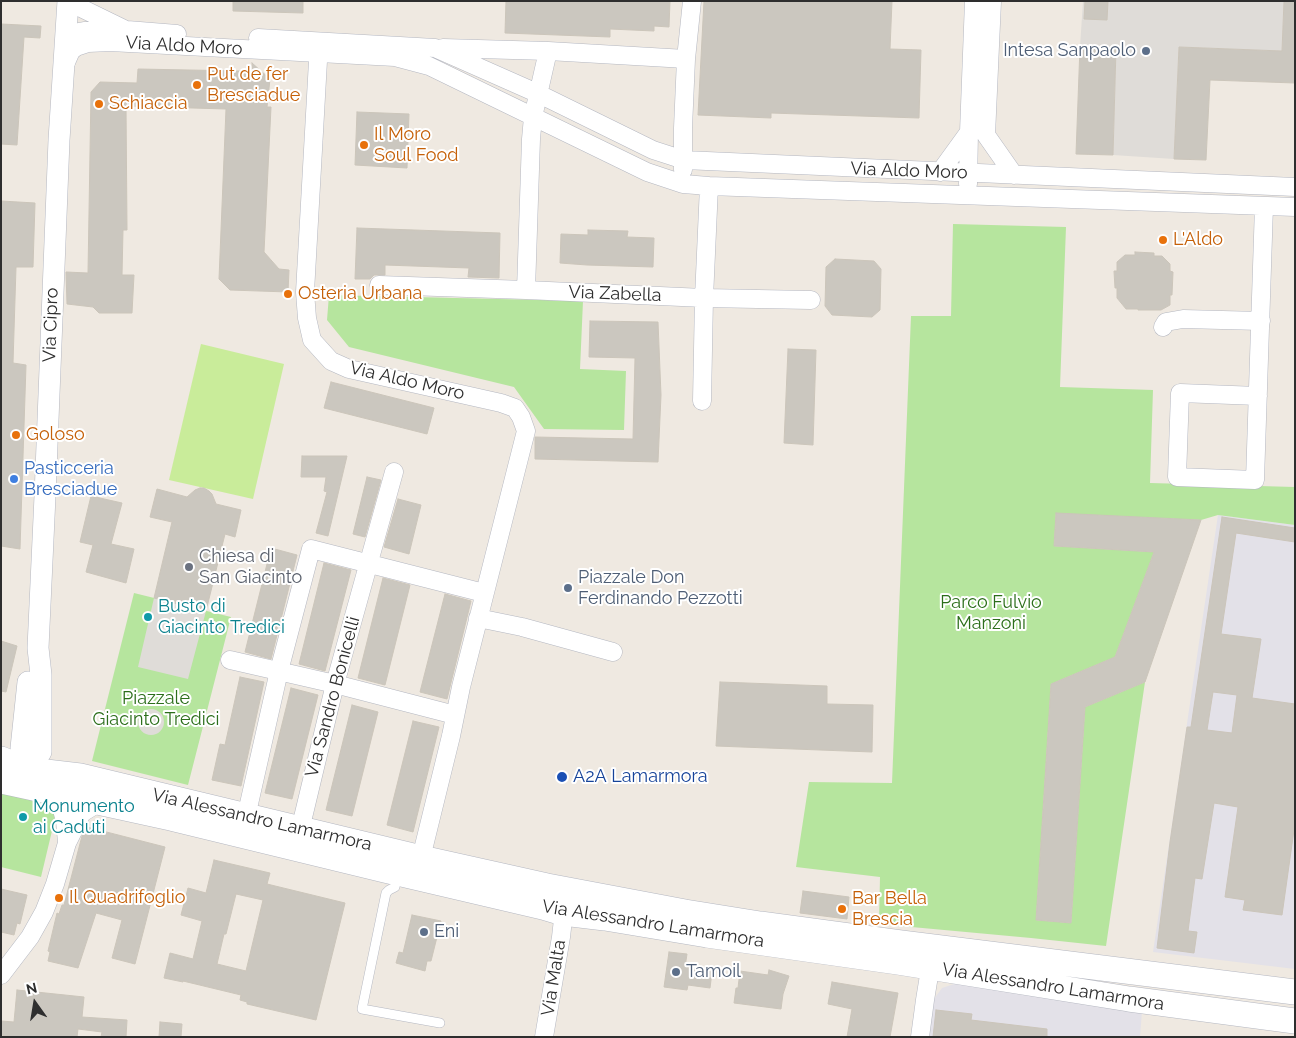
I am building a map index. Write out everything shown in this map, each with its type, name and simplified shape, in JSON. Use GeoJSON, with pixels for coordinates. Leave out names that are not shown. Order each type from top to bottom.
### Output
{"type":"FeatureCollection","features":[{"type":"Feature","properties":{"kind":"main road","name":"Via Alessandro Lamarmora"},"geometry":{"type":"LineString","coordinates":[[12,766],[56,792],[542,907],[565,901],[685,912],[760,924],[1129,999],[1295,1021]]}},
{"type":"Feature","properties":{"kind":"main road","name":"Via Alessandro Lamarmora"},"geometry":{"type":"LineString","coordinates":[[12,766],[80,776],[300,830],[547,886],[565,901]]}},
{"type":"Feature","properties":{"kind":"main road","name":"Via Alessandro Lamarmora"},"geometry":{"type":"LineString","coordinates":[[932,958],[1295,992]]}},
{"type":"Feature","properties":{"kind":"street","name":"Via Aldo Moro"},"geometry":{"type":"LineString","coordinates":[[69,1],[127,30]]}},
{"type":"Feature","properties":{"kind":"street","name":"Via Cipro"},"geometry":{"type":"LineString","coordinates":[[12,766],[41,752],[41,676],[38,648],[56,210],[69,1]]}},
{"type":"Feature","properties":{"kind":"street"},"geometry":{"type":"LineString","coordinates":[[683,184],[686,59],[692,1]]}},
{"type":"Feature","properties":{"kind":"street"},"geometry":{"type":"LineString","coordinates":[[974,1],[978,134],[1014,175]]}},
{"type":"Feature","properties":{"kind":"street"},"geometry":{"type":"LineString","coordinates":[[974,182],[992,1]]}},
{"type":"Feature","properties":{"kind":"street","name":"Via Aldo Moro"},"geometry":{"type":"LineString","coordinates":[[66,38],[79,31],[127,30],[196,35],[395,57],[430,66],[647,172],[683,184],[892,193],[1014,175],[1295,187]]}},
{"type":"Feature","properties":{"kind":"street","name":"Via Aldo Moro"},"geometry":{"type":"LineString","coordinates":[[64,68],[70,51],[73,48],[88,43],[110,42],[318,48],[435,48],[548,51],[686,59]]}},
{"type":"Feature","properties":{"kind":"street","name":"Via Aldo Moro"},"geometry":{"type":"LineString","coordinates":[[318,48],[305,292],[307,318],[312,340],[331,361],[349,369],[501,403],[515,408],[521,417],[526,432],[500,511],[484,593],[460,687],[421,858]]}},
{"type":"Feature","properties":{"kind":"street","name":"Via Aldo Moro"},"geometry":{"type":"LineString","coordinates":[[435,48],[538,94],[654,150],[684,160],[940,172],[974,182],[1295,207]]}},
{"type":"Feature","properties":{"kind":"street"},"geometry":{"type":"LineString","coordinates":[[526,290],[530,154],[533,117],[548,51]]}},
{"type":"Feature","properties":{"kind":"street"},"geometry":{"type":"LineString","coordinates":[[940,172],[978,134]]}},
{"type":"Feature","properties":{"kind":"street"},"geometry":{"type":"LineString","coordinates":[[702,401],[709,186]]}},
{"type":"Feature","properties":{"kind":"street"},"geometry":{"type":"LineString","coordinates":[[1258,396],[1180,393],[1178,477],[1255,480],[1261,322],[1264,206]]}},
{"type":"Feature","properties":{"kind":"street","name":"Via Zabella"},"geometry":{"type":"LineString","coordinates":[[379,285],[704,298],[811,300]]}},
{"type":"Feature","properties":{"kind":"street"},"geometry":{"type":"LineString","coordinates":[[1163,327],[1166,322],[1183,319],[1261,322]]}},
{"type":"Feature","properties":{"kind":"street","name":"Via Sandro Bonicelli"},"geometry":{"type":"LineString","coordinates":[[300,830],[335,684],[394,472]]}},
{"type":"Feature","properties":{"kind":"street"},"geometry":{"type":"LineString","coordinates":[[246,817],[279,670],[311,549],[484,593]]}},
{"type":"Feature","properties":{"kind":"street"},"geometry":{"type":"LineString","coordinates":[[478,618],[614,652]]}},
{"type":"Feature","properties":{"kind":"street"},"geometry":{"type":"LineString","coordinates":[[230,660],[279,670],[455,715]]}},
{"type":"Feature","properties":{"kind":"street"},"geometry":{"type":"LineString","coordinates":[[56,792],[65,821],[66,843]]}},
{"type":"Feature","properties":{"kind":"street"},"geometry":{"type":"LineString","coordinates":[[1,975],[30,937],[44,912],[55,884],[66,843],[82,813],[100,802]]}},
{"type":"Feature","properties":{"kind":"street","name":"Via Malta"},"geometry":{"type":"LineString","coordinates":[[544,1037],[561,937],[565,901]]}},
{"type":"Feature","properties":{"kind":"street"},"geometry":{"type":"LineString","coordinates":[[920,1037],[932,958]]}},
{"type":"Feature","properties":{"kind":"lane"},"geometry":{"type":"LineString","coordinates":[[398,874],[395,887],[386,893],[362,1010],[440,1023]]}},
{"type":"Feature","properties":{"kind":"shaded area"},"geometry":{"type":"Polygon","coordinates":[[[1083,1],[1284,1],[1282,51],[1179,47],[1174,159],[1113,155],[1116,48],[1080,47],[1083,1]]]}},
{"type":"Feature","properties":{"kind":"shaded area"},"geometry":{"type":"Polygon","coordinates":[[[1218,515],[1295,525],[1295,969],[1153,952],[1218,515]]]}},
{"type":"Feature","properties":{"kind":"shaded area"},"geometry":{"type":"Polygon","coordinates":[[[154,598],[206,611],[188,679],[138,667],[154,598]]]}},
{"type":"Feature","properties":{"kind":"shaded area"},"geometry":{"type":"Polygon","coordinates":[[[151,709],[160,713],[164,722],[160,731],[151,735],[142,731],[138,722],[142,713],[151,709]]]}},
{"type":"Feature","properties":{"kind":"shaded area"},"geometry":{"type":"Polygon","coordinates":[[[957,983],[1142,1011],[1140,1037],[929,1037],[934,999],[942,988],[957,983]]]}},
{"type":"Feature","properties":{"kind":"green space","name":"Parco Fulvio Manzoni"},"geometry":{"type":"Polygon","coordinates":[[[953,224],[1066,227],[1060,387],[1153,390],[1150,483],[1295,487],[1295,525],[1218,515],[1201,520],[1056,514],[1054,546],[1154,552],[1115,657],[1051,684],[1036,920],[1071,923],[1085,707],[1145,682],[1106,946],[879,924],[880,877],[796,867],[809,782],[892,783],[911,316],[951,316],[953,224]]]}},
{"type":"Feature","properties":{"kind":"green space"},"geometry":{"type":"Polygon","coordinates":[[[329,295],[583,301],[580,369],[626,371],[624,430],[544,429],[514,387],[349,347],[327,320],[329,295]]]}},
{"type":"Feature","properties":{"kind":"green space"},"geometry":{"type":"Polygon","coordinates":[[[201,344],[284,364],[253,499],[169,480],[201,344]]]}},
{"type":"Feature","properties":{"kind":"green space","name":"Piazzale Giacinto Tredici"},"geometry":{"type":"Polygon","coordinates":[[[134,593],[231,617],[188,785],[92,761],[134,593]]]}},
{"type":"Feature","properties":{"kind":"green space"},"geometry":{"type":"Polygon","coordinates":[[[1,788],[46,799],[56,814],[41,877],[1,867],[1,788]]]}},
{"type":"Feature","properties":{"kind":"building"},"geometry":{"type":"Polygon","coordinates":[[[233,1],[303,1],[303,13],[233,11],[233,1]]]}},
{"type":"Feature","properties":{"kind":"building"},"geometry":{"type":"Polygon","coordinates":[[[506,1],[670,1],[669,27],[654,26],[654,31],[610,29],[610,37],[505,33],[506,1]]]}},
{"type":"Feature","properties":{"kind":"building"},"geometry":{"type":"Polygon","coordinates":[[[704,1],[892,1],[890,49],[921,50],[919,118],[771,113],[771,118],[698,115],[704,1]]]}},
{"type":"Feature","properties":{"kind":"building"},"geometry":{"type":"Polygon","coordinates":[[[1085,1],[1108,1],[1107,20],[1084,19],[1085,1]]]}},
{"type":"Feature","properties":{"kind":"building"},"geometry":{"type":"Polygon","coordinates":[[[1284,1],[1295,1],[1295,83],[1210,80],[1206,160],[1174,159],[1179,47],[1282,51],[1284,1]]]}},
{"type":"Feature","properties":{"kind":"building"},"geometry":{"type":"Polygon","coordinates":[[[1,24],[41,26],[40,38],[24,37],[17,145],[1,144],[1,24]]]}},
{"type":"Feature","properties":{"kind":"building"},"geometry":{"type":"Polygon","coordinates":[[[1080,47],[1116,48],[1113,155],[1076,154],[1080,47]]]}},
{"type":"Feature","properties":{"kind":"building"},"geometry":{"type":"Polygon","coordinates":[[[252,63],[270,79],[267,107],[271,107],[264,252],[279,269],[289,270],[288,292],[230,290],[219,279],[226,109],[126,106],[127,230],[123,230],[122,275],[134,275],[132,313],[99,313],[93,307],[67,304],[66,272],[88,273],[91,92],[100,82],[137,83],[138,69],[240,71],[253,76],[252,63]]]}},
{"type":"Feature","properties":{"kind":"building"},"geometry":{"type":"Polygon","coordinates":[[[357,112],[409,114],[407,168],[355,165],[357,112]]]}},
{"type":"Feature","properties":{"kind":"building"},"geometry":{"type":"Polygon","coordinates":[[[1,201],[35,203],[33,267],[16,267],[13,363],[26,365],[20,549],[1,546],[1,201]]]}},
{"type":"Feature","properties":{"kind":"building"},"geometry":{"type":"Polygon","coordinates":[[[357,228],[500,233],[499,278],[468,277],[469,268],[385,265],[385,275],[374,275],[370,279],[355,279],[357,228]]]}},
{"type":"Feature","properties":{"kind":"building"},"geometry":{"type":"Polygon","coordinates":[[[588,230],[628,231],[627,237],[654,238],[653,267],[560,263],[561,234],[588,235],[588,230]]]}},
{"type":"Feature","properties":{"kind":"building"},"geometry":{"type":"Polygon","coordinates":[[[1135,252],[1154,253],[1154,256],[1162,256],[1170,264],[1170,271],[1173,272],[1172,295],[1170,295],[1170,305],[1161,310],[1126,309],[1117,298],[1114,271],[1117,271],[1117,262],[1125,255],[1135,255],[1135,252]]]}},
{"type":"Feature","properties":{"kind":"building"},"geometry":{"type":"Polygon","coordinates":[[[835,259],[874,261],[881,269],[880,310],[872,317],[832,315],[825,306],[826,267],[835,259]]]}},
{"type":"Feature","properties":{"kind":"building"},"geometry":{"type":"Polygon","coordinates":[[[590,321],[658,322],[661,395],[658,462],[535,459],[535,437],[633,439],[635,358],[589,357],[590,321]]]}},
{"type":"Feature","properties":{"kind":"building"},"geometry":{"type":"Polygon","coordinates":[[[788,349],[816,350],[813,445],[784,443],[788,349]]]}},
{"type":"Feature","properties":{"kind":"building"},"geometry":{"type":"Polygon","coordinates":[[[331,382],[434,408],[427,434],[324,408],[331,382]]]}},
{"type":"Feature","properties":{"kind":"building"},"geometry":{"type":"Polygon","coordinates":[[[302,456],[347,456],[328,536],[316,533],[327,492],[324,491],[326,477],[301,477],[302,456]]]}},
{"type":"Feature","properties":{"kind":"building"},"geometry":{"type":"Polygon","coordinates":[[[367,477],[381,480],[365,537],[353,534],[367,477]]]}},
{"type":"Feature","properties":{"kind":"building","name":"Chiesa di San Giacinto"},"geometry":{"type":"Polygon","coordinates":[[[200,488],[204,488],[212,494],[216,504],[241,510],[235,537],[225,534],[206,611],[154,598],[172,522],[150,517],[157,489],[187,497],[200,488]]]}},
{"type":"Feature","properties":{"kind":"building"},"geometry":{"type":"Polygon","coordinates":[[[91,496],[122,503],[111,544],[134,549],[126,583],[86,572],[93,545],[80,542],[91,496]]]}},
{"type":"Feature","properties":{"kind":"building"},"geometry":{"type":"Polygon","coordinates":[[[398,499],[421,505],[409,554],[384,547],[398,499]]]}},
{"type":"Feature","properties":{"kind":"building"},"geometry":{"type":"Polygon","coordinates":[[[1056,513],[1201,520],[1145,682],[1085,707],[1071,923],[1036,920],[1051,684],[1115,657],[1154,552],[1054,546],[1056,513]]]}},
{"type":"Feature","properties":{"kind":"building"},"geometry":{"type":"Polygon","coordinates":[[[1222,517],[1295,528],[1295,542],[1236,533],[1221,634],[1261,639],[1252,698],[1295,704],[1295,830],[1282,915],[1243,910],[1245,900],[1225,897],[1238,807],[1214,803],[1202,879],[1195,878],[1188,931],[1197,932],[1194,953],[1157,948],[1187,727],[1191,727],[1222,517]],[[1213,692],[1207,730],[1232,733],[1237,695],[1213,692]]]}},
{"type":"Feature","properties":{"kind":"building"},"geometry":{"type":"Polygon","coordinates":[[[271,548],[297,555],[271,659],[245,652],[271,548]]]}},
{"type":"Feature","properties":{"kind":"building"},"geometry":{"type":"Polygon","coordinates":[[[324,563],[351,570],[325,671],[299,664],[324,563]]]}},
{"type":"Feature","properties":{"kind":"building"},"geometry":{"type":"Polygon","coordinates":[[[383,578],[410,585],[385,685],[358,678],[383,578]]]}},
{"type":"Feature","properties":{"kind":"building"},"geometry":{"type":"Polygon","coordinates":[[[445,594],[471,601],[447,699],[420,692],[445,594]]]}},
{"type":"Feature","properties":{"kind":"building"},"geometry":{"type":"Polygon","coordinates":[[[1,641],[17,646],[6,692],[1,691],[1,641]]]}},
{"type":"Feature","properties":{"kind":"building"},"geometry":{"type":"Polygon","coordinates":[[[240,677],[264,682],[241,786],[212,780],[220,744],[225,745],[240,677]]]}},
{"type":"Feature","properties":{"kind":"building"},"geometry":{"type":"Polygon","coordinates":[[[720,682],[827,686],[827,704],[873,705],[872,752],[716,746],[720,682]]]}},
{"type":"Feature","properties":{"kind":"building"},"geometry":{"type":"Polygon","coordinates":[[[291,688],[318,695],[292,799],[265,793],[291,688]]]}},
{"type":"Feature","properties":{"kind":"building"},"geometry":{"type":"Polygon","coordinates":[[[352,705],[378,712],[352,816],[326,810],[352,705]]]}},
{"type":"Feature","properties":{"kind":"building"},"geometry":{"type":"Polygon","coordinates":[[[413,721],[439,727],[413,832],[387,825],[413,721]]]}},
{"type":"Feature","properties":{"kind":"building"},"geometry":{"type":"Polygon","coordinates":[[[87,827],[165,847],[135,964],[112,958],[122,920],[96,913],[78,968],[48,961],[50,952],[48,951],[57,913],[59,914],[62,905],[64,905],[82,836],[87,827]]]}},
{"type":"Feature","properties":{"kind":"building"},"geometry":{"type":"Polygon","coordinates":[[[214,860],[270,873],[267,884],[345,903],[316,1020],[247,1004],[247,1002],[240,1000],[241,995],[164,978],[170,953],[193,959],[202,921],[181,915],[188,888],[206,893],[214,860]],[[236,894],[217,964],[246,971],[263,900],[236,894]]]}},
{"type":"Feature","properties":{"kind":"building"},"geometry":{"type":"Polygon","coordinates":[[[1,889],[27,895],[20,924],[17,923],[14,935],[1,932],[1,889]]]}},
{"type":"Feature","properties":{"kind":"building"},"geometry":{"type":"Polygon","coordinates":[[[803,891],[849,897],[847,919],[800,913],[803,891]]]}},
{"type":"Feature","properties":{"kind":"building"},"geometry":{"type":"Polygon","coordinates":[[[412,915],[441,921],[431,961],[427,961],[425,971],[396,963],[399,952],[403,953],[412,915]]]}},
{"type":"Feature","properties":{"kind":"building"},"geometry":{"type":"Polygon","coordinates":[[[669,952],[687,954],[685,967],[712,972],[710,988],[688,985],[687,990],[664,987],[669,952]]]}},
{"type":"Feature","properties":{"kind":"building"},"geometry":{"type":"Polygon","coordinates":[[[769,970],[789,976],[783,994],[781,1009],[734,1003],[740,971],[768,975],[769,970]]]}},
{"type":"Feature","properties":{"kind":"building"},"geometry":{"type":"Polygon","coordinates":[[[832,982],[898,993],[890,1037],[847,1037],[852,1009],[828,1004],[832,982]]]}},
{"type":"Feature","properties":{"kind":"building"},"geometry":{"type":"Polygon","coordinates":[[[17,990],[84,997],[82,1017],[127,1020],[126,1037],[101,1037],[102,1032],[78,1029],[77,1037],[13,1037],[1,1035],[1,1021],[14,1022],[17,990]]]}},
{"type":"Feature","properties":{"kind":"building"},"geometry":{"type":"Polygon","coordinates":[[[936,1010],[972,1014],[971,1020],[1047,1029],[1047,1037],[933,1037],[936,1010]]]}},
{"type":"Feature","properties":{"kind":"building"},"geometry":{"type":"Polygon","coordinates":[[[160,1022],[182,1024],[181,1037],[159,1037],[160,1022]]]}},
{"type":"Feature","properties":{"kind":"place","name":"Intesa Sanpaolo"},"geometry":{"type":"Point","coordinates":[1146,51]}},
{"type":"Feature","properties":{"kind":"place","name":"Put de fer Bresciadue"},"geometry":{"type":"Point","coordinates":[197,85]}},
{"type":"Feature","properties":{"kind":"place","name":"Schiaccia"},"geometry":{"type":"Point","coordinates":[99,104]}},
{"type":"Feature","properties":{"kind":"place","name":"Il Moro Soul Food"},"geometry":{"type":"Point","coordinates":[364,145]}},
{"type":"Feature","properties":{"kind":"place","name":"L'Aldo"},"geometry":{"type":"Point","coordinates":[1163,240]}},
{"type":"Feature","properties":{"kind":"place","name":"Osteria Urbana"},"geometry":{"type":"Point","coordinates":[288,294]}},
{"type":"Feature","properties":{"kind":"place","name":"Goloso"},"geometry":{"type":"Point","coordinates":[16,435]}},
{"type":"Feature","properties":{"kind":"place","name":"Pasticceria Bresciadue"},"geometry":{"type":"Point","coordinates":[14,479]}},
{"type":"Feature","properties":{"kind":"place","name":"Chiesa di San Giacinto"},"geometry":{"type":"Point","coordinates":[189,567]}},
{"type":"Feature","properties":{"kind":"place","name":"Piazzale Don Ferdinando Pezzotti"},"geometry":{"type":"Point","coordinates":[568,588]}},
{"type":"Feature","properties":{"kind":"place","name":"Busto di Giacinto Tredici"},"geometry":{"type":"Point","coordinates":[148,617]}},
{"type":"Feature","properties":{"kind":"place","name":"A2A Lamarmora"},"geometry":{"type":"Point","coordinates":[562,777]}},
{"type":"Feature","properties":{"kind":"place","name":"Monumento ai Caduti"},"geometry":{"type":"Point","coordinates":[23,817]}},
{"type":"Feature","properties":{"kind":"place","name":"Il Quadrifoglio"},"geometry":{"type":"Point","coordinates":[59,898]}},
{"type":"Feature","properties":{"kind":"place","name":"Bar Bella Brescia"},"geometry":{"type":"Point","coordinates":[842,909]}},
{"type":"Feature","properties":{"kind":"place","name":"Eni"},"geometry":{"type":"Point","coordinates":[424,932]}},
{"type":"Feature","properties":{"kind":"place","name":"Tamoil"},"geometry":{"type":"Point","coordinates":[676,972]}}]}
